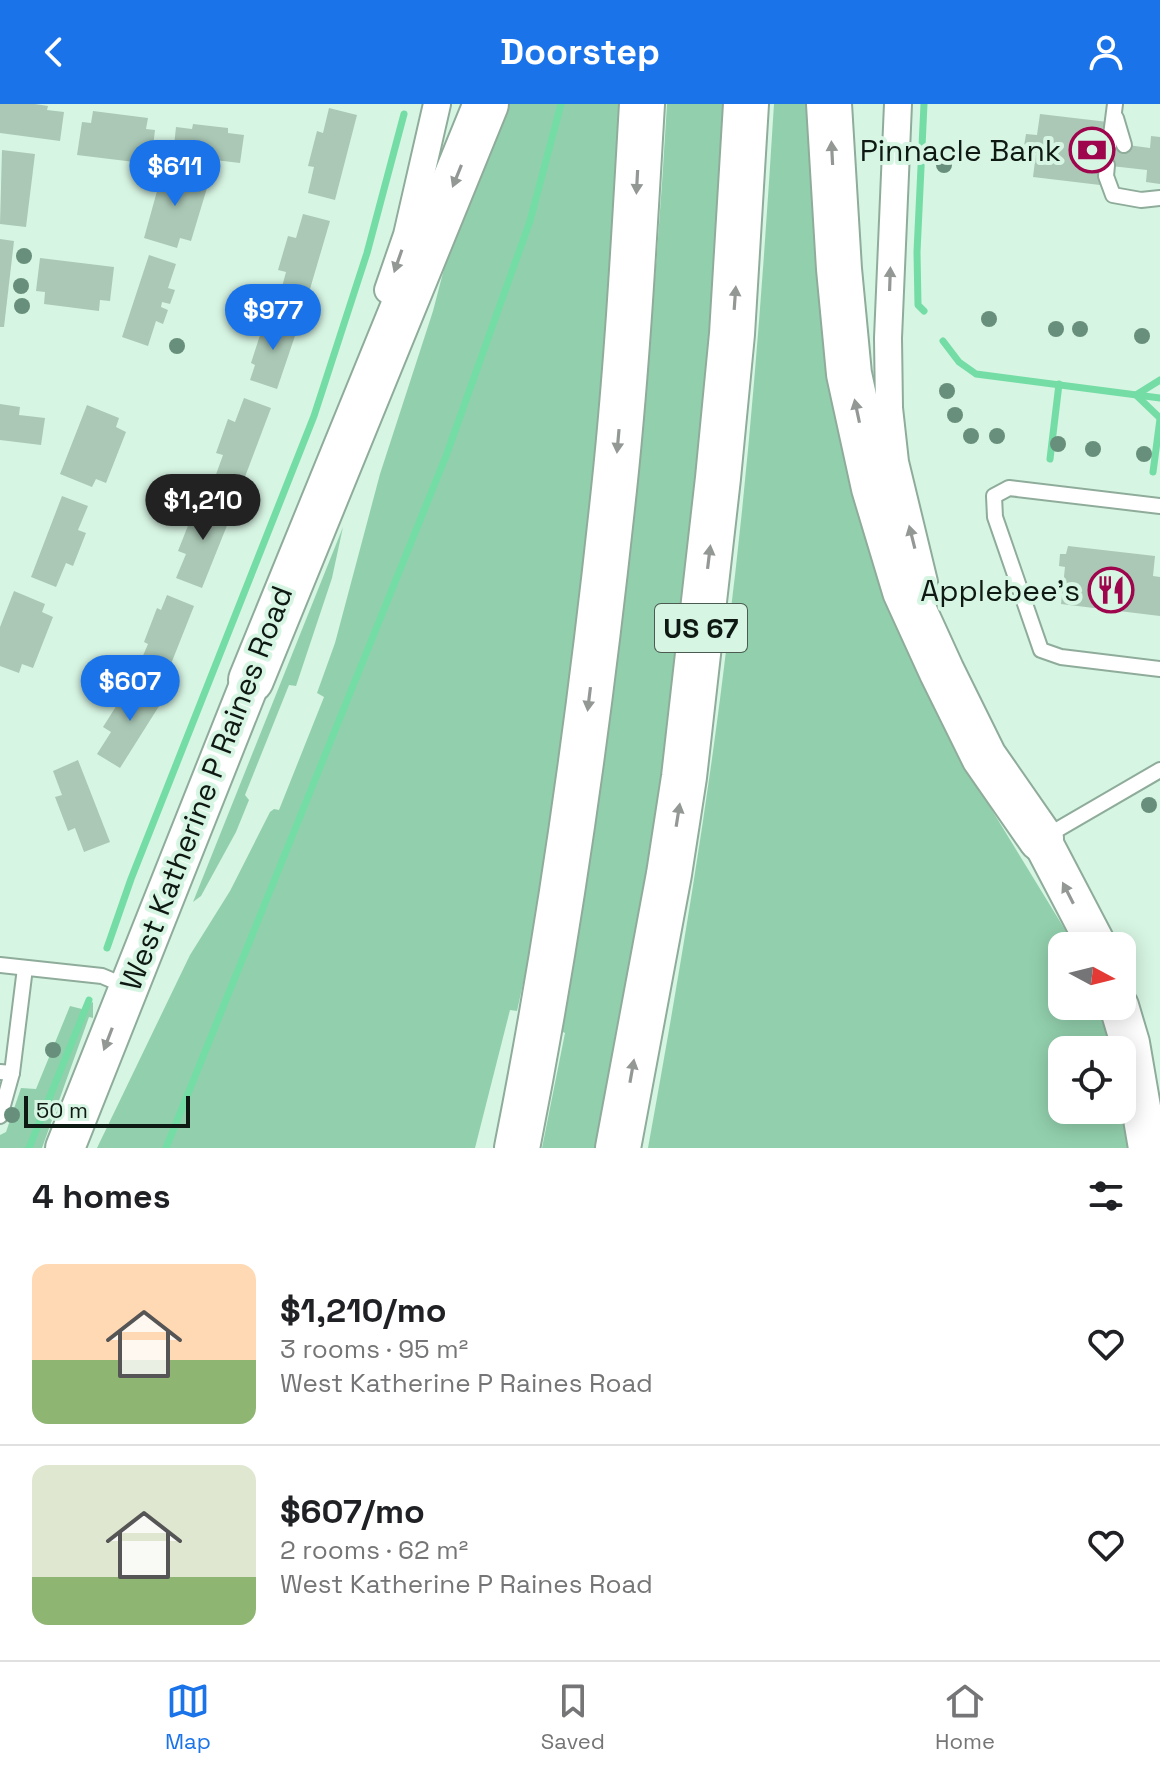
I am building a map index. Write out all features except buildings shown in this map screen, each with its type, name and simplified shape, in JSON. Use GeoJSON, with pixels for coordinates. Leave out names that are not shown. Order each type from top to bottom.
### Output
{"type":"FeatureCollection","features":[{"type":"Feature","properties":{"kind":"highway"},"geometry":{"type":"LineString","coordinates":[[251,680],[486,104]]}},
{"type":"Feature","properties":{"kind":"highway"},"geometry":{"type":"LineString","coordinates":[[517,1148],[569,850],[613,507],[642,104]]}},
{"type":"Feature","properties":{"kind":"highway","name":"US 67"},"geometry":{"type":"LineString","coordinates":[[618,1148],[684,777],[732,334],[746,104]]}},
{"type":"Feature","properties":{"kind":"highway"},"geometry":{"type":"LineString","coordinates":[[829,104],[849,374],[874,488],[905,591],[942,672],[984,757],[1041,839]]}},
{"type":"Feature","properties":{"kind":"highway"},"geometry":{"type":"LineString","coordinates":[[493,1148],[569,850]]}},
{"type":"Feature","properties":{"kind":"street","name":"West Katherine P Raines Road"},"geometry":{"type":"LineString","coordinates":[[65,1148],[251,680],[407,235],[437,104]]}},
{"type":"Feature","properties":{"kind":"street"},"geometry":{"type":"LineString","coordinates":[[898,104],[888,338],[889,408],[895,462],[923,579],[974,718],[1090,932]]}},
{"type":"Feature","properties":{"kind":"street"},"geometry":{"type":"LineString","coordinates":[[1123,1020],[1148,1148]]}},
{"type":"Feature","properties":{"kind":"lane"},"geometry":{"type":"LineString","coordinates":[[1115,106],[1117,144]]}},
{"type":"Feature","properties":{"kind":"lane"},"geometry":{"type":"LineString","coordinates":[[1107,165],[1106,176],[1113,195],[1141,200],[1160,198]]}},
{"type":"Feature","properties":{"kind":"lane"},"geometry":{"type":"LineString","coordinates":[[1160,506],[1009,488],[994,496],[995,517],[1041,650],[1061,657],[1160,669]]}},
{"type":"Feature","properties":{"kind":"lane"},"geometry":{"type":"LineString","coordinates":[[1041,839],[1160,770]]}},
{"type":"Feature","properties":{"kind":"lane"},"geometry":{"type":"LineString","coordinates":[[0,965],[102,976],[128,987]]}},
{"type":"Feature","properties":{"kind":"lane"},"geometry":{"type":"LineString","coordinates":[[0,1116],[25,968]]}},
{"type":"Feature","properties":{"kind":"green space"},"geometry":{"type":"Polygon","coordinates":[[[503,104],[627,104],[596,498],[537,920],[517,1011],[510,1010],[475,1148],[97,1148],[190,955],[230,891],[270,812],[279,810],[324,697],[317,693],[335,643],[380,474],[433,311],[450,246],[503,104]]]}},
{"type":"Feature","properties":{"kind":"green space"},"geometry":{"type":"Polygon","coordinates":[[[667,104],[727,104],[704,387],[676,670],[651,850],[598,1148],[542,1148],[565,1033],[561,1031],[597,800],[627,569],[650,337],[667,104]]]}},
{"type":"Feature","properties":{"kind":"green space"},"geometry":{"type":"Polygon","coordinates":[[[774,104],[817,104],[825,225],[968,771],[1066,932],[1048,932],[1048,1020],[1102,1020],[1107,1036],[1048,1036],[1048,1124],[1125,1124],[1128,1148],[648,1148],[692,891],[728,634],[743,502],[774,104]]]}},
{"type":"Feature","properties":{"kind":"green space"},"geometry":{"type":"Polygon","coordinates":[[[343,527],[332,578],[296,686],[289,685],[245,795],[249,800],[236,832],[201,896],[193,902],[343,527]]]}},
{"type":"Feature","properties":{"kind":"green space"},"geometry":{"type":"Polygon","coordinates":[[[93,1002],[93,1018],[89,1017],[42,1148],[0,1148],[0,1135],[6,1132],[21,1088],[36,1089],[70,1006],[82,1009],[93,1002]]]}},
{"type":"Feature","properties":{"kind":"waterway"},"geometry":{"type":"LineString","coordinates":[[166,1148],[446,456],[530,221],[561,104]]}},
{"type":"Feature","properties":{"kind":"waterway"},"geometry":{"type":"LineString","coordinates":[[924,104],[917,252],[918,305],[924,311]]}},
{"type":"Feature","properties":{"kind":"waterway"},"geometry":{"type":"LineString","coordinates":[[107,948],[131,879],[314,416],[367,253],[404,114]]}},
{"type":"Feature","properties":{"kind":"waterway"},"geometry":{"type":"LineString","coordinates":[[943,341],[959,362],[976,374],[1160,398]]}},
{"type":"Feature","properties":{"kind":"waterway"},"geometry":{"type":"LineString","coordinates":[[1160,380],[1136,395],[1160,418]]}},
{"type":"Feature","properties":{"kind":"waterway"},"geometry":{"type":"LineString","coordinates":[[1050,459],[1059,384]]}},
{"type":"Feature","properties":{"kind":"waterway"},"geometry":{"type":"LineString","coordinates":[[1153,472],[1160,419]]}},
{"type":"Feature","properties":{"kind":"waterway"},"geometry":{"type":"LineString","coordinates":[[29,1148],[89,1000]]}},
{"type":"Feature","properties":{"kind":"place","name":"Pinnacle Bank"},"geometry":{"type":"Point","coordinates":[1092,150]}},
{"type":"Feature","properties":{"kind":"place","name":"Applebee's"},"geometry":{"type":"Point","coordinates":[1111,590]}}]}
